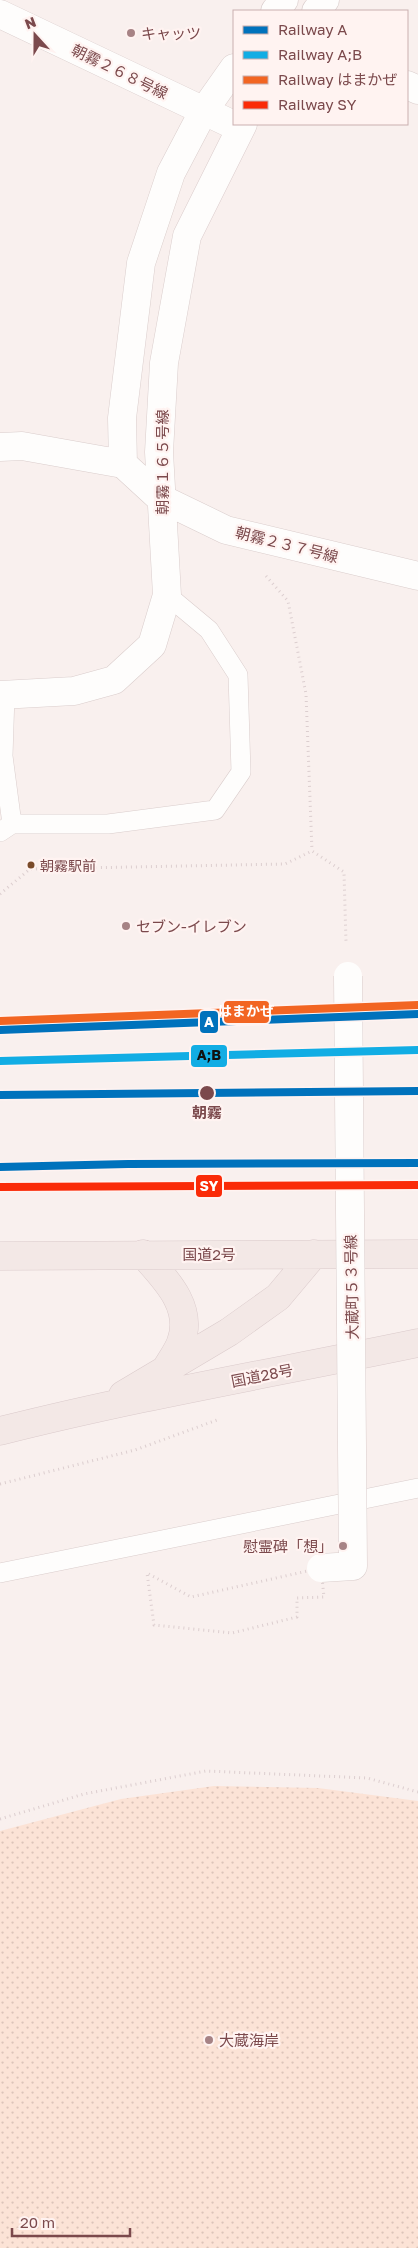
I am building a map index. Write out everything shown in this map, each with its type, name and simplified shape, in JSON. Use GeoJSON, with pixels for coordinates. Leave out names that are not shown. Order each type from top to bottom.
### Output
{"type":"FeatureCollection","features":[{"type":"Feature","properties":{"kind":"highway"},"geometry":{"type":"LineString","coordinates":[[143,1254],[169,1284],[178,1298],[184,1314],[185,1328],[181,1342],[166,1369]]}},
{"type":"Feature","properties":{"kind":"highway","name":"国道28号"},"geometry":{"type":"LineString","coordinates":[[106,1404],[229,1332],[278,1297],[314,1254]]}},
{"type":"Feature","properties":{"kind":"highway","name":"国道2号"},"geometry":{"type":"LineString","coordinates":[[0,1256],[418,1254]]}},
{"type":"Feature","properties":{"kind":"highway","name":"国道28号"},"geometry":{"type":"LineString","coordinates":[[0,1431],[106,1404],[323,1364],[418,1343]]}},
{"type":"Feature","properties":{"kind":"street"},"geometry":{"type":"LineString","coordinates":[[276,10],[284,0]]}},
{"type":"Feature","properties":{"kind":"street"},"geometry":{"type":"LineString","coordinates":[[317,10],[325,0]]}},
{"type":"Feature","properties":{"kind":"street","name":"朝霧２６８号線"},"geometry":{"type":"LineString","coordinates":[[0,14],[203,112],[233,123]]}},
{"type":"Feature","properties":{"kind":"street"},"geometry":{"type":"LineString","coordinates":[[0,447],[22,446],[123,464],[122,418],[141,263],[171,173],[203,112],[233,69]]}},
{"type":"Feature","properties":{"kind":"street","name":"朝霧１６５号線"},"geometry":{"type":"LineString","coordinates":[[2,695],[74,691],[114,680],[152,645],[167,595],[160,498],[159,452],[164,363],[187,236],[241,126]]}},
{"type":"Feature","properties":{"kind":"street","name":"朝霧２３７号線"},"geometry":{"type":"LineString","coordinates":[[123,464],[160,498],[226,530],[418,576]]}},
{"type":"Feature","properties":{"kind":"street","name":"大蔵町５３号線"},"geometry":{"type":"LineString","coordinates":[[322,1568],[353,1566],[348,976]]}},
{"type":"Feature","properties":{"kind":"lane"},"geometry":{"type":"LineString","coordinates":[[2,695],[6,828],[108,824],[215,810],[241,772],[238,675],[209,630],[167,595]]}},
{"type":"Feature","properties":{"kind":"lane"},"geometry":{"type":"LineString","coordinates":[[0,1573],[418,1488]]}},
{"type":"Feature","properties":{"kind":"path"},"geometry":{"type":"LineString","coordinates":[[263,572],[288,601],[306,694],[312,851]]}},
{"type":"Feature","properties":{"kind":"path"},"geometry":{"type":"LineString","coordinates":[[0,894],[30,869],[285,864],[312,851]]}},
{"type":"Feature","properties":{"kind":"path"},"geometry":{"type":"LineString","coordinates":[[312,851],[344,872],[346,949]]}},
{"type":"Feature","properties":{"kind":"path"},"geometry":{"type":"LineString","coordinates":[[0,1484],[135,1450],[225,1418]]}},
{"type":"Feature","properties":{"kind":"path"},"geometry":{"type":"LineString","coordinates":[[297,1598],[297,1618],[232,1633],[154,1626],[147,1573],[191,1597],[322,1568]]}},
{"type":"Feature","properties":{"kind":"path"},"geometry":{"type":"LineString","coordinates":[[0,1819],[84,1794],[206,1771],[367,1778],[418,1792]]}},
{"type":"Feature","properties":{"kind":"sand","name":"大蔵海岸"},"geometry":{"type":"Polygon","coordinates":[[[214,1786],[318,1788],[418,1801],[418,2248],[0,2248],[0,1831],[121,1799],[214,1786]]]}},
{"type":"Feature","properties":{"kind":"rail line","name":"はまかぜ"},"geometry":{"type":"LineString","coordinates":[[0,1021],[418,1005]]}},
{"type":"Feature","properties":{"kind":"rail line","name":"A"},"geometry":{"type":"LineString","coordinates":[[0,1030],[418,1014]]}},
{"type":"Feature","properties":{"kind":"rail line","name":"A;B"},"geometry":{"type":"LineString","coordinates":[[0,1061],[418,1050]]}},
{"type":"Feature","properties":{"kind":"rail line","name":"A"},"geometry":{"type":"LineString","coordinates":[[0,1095],[418,1091]]}},
{"type":"Feature","properties":{"kind":"rail line","name":"A"},"geometry":{"type":"LineString","coordinates":[[0,1167],[128,1164],[418,1163]]}},
{"type":"Feature","properties":{"kind":"rail line","name":"SY"},"geometry":{"type":"LineString","coordinates":[[0,1187],[418,1185]]}},
{"type":"Feature","properties":{"kind":"place","name":"キャッツ"},"geometry":{"type":"Point","coordinates":[131,33]}},
{"type":"Feature","properties":{"kind":"place","name":"朝霧駅前"},"geometry":{"type":"Point","coordinates":[31,865]}},
{"type":"Feature","properties":{"kind":"place","name":"セブン-イレブン"},"geometry":{"type":"Point","coordinates":[126,926]}},
{"type":"Feature","properties":{"kind":"place","name":"朝霧"},"geometry":{"type":"Point","coordinates":[207,1093]}},
{"type":"Feature","properties":{"kind":"place","name":"慰霊碑「想」"},"geometry":{"type":"Point","coordinates":[343,1546]}},
{"type":"Feature","properties":{"kind":"place","name":"大蔵海岸"},"geometry":{"type":"Point","coordinates":[209,2040]}}]}
